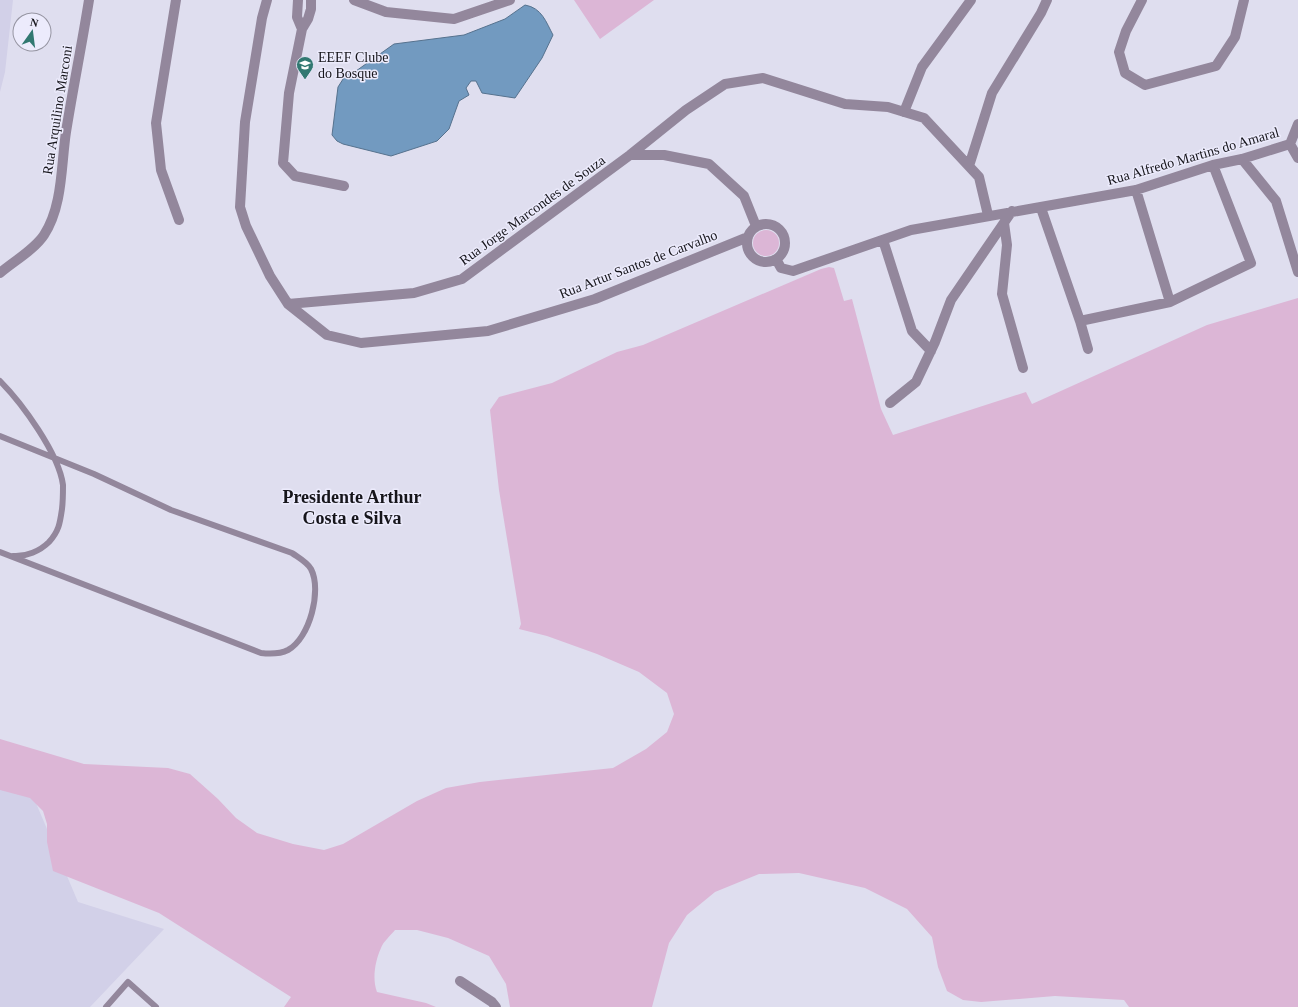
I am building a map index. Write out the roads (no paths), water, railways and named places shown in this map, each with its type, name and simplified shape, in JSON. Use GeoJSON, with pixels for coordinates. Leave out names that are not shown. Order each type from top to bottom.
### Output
{"type":"FeatureCollection","features":[{"type":"Feature","properties":{"kind":"street","name":"Rua Arquilino Marconi"},"geometry":{"type":"LineString","coordinates":[[0,273],[43,236],[50,223],[58,192],[66,132],[89,0]]}},
{"type":"Feature","properties":{"kind":"street"},"geometry":{"type":"LineString","coordinates":[[176,0],[156,123],[161,170],[178,220]]}},
{"type":"Feature","properties":{"kind":"street"},"geometry":{"type":"LineString","coordinates":[[267,0],[262,18],[245,122],[240,207],[246,226],[270,276],[288,304]]}},
{"type":"Feature","properties":{"kind":"street"},"geometry":{"type":"LineString","coordinates":[[298,0],[297,17],[302,29]]}},
{"type":"Feature","properties":{"kind":"street"},"geometry":{"type":"LineString","coordinates":[[311,0],[308,19],[302,29],[289,93],[283,163],[295,176],[344,186]]}},
{"type":"Feature","properties":{"kind":"street"},"geometry":{"type":"LineString","coordinates":[[354,0],[386,12],[454,19],[510,0]]}},
{"type":"Feature","properties":{"kind":"street"},"geometry":{"type":"LineString","coordinates":[[904,112],[922,67],[971,0]]}},
{"type":"Feature","properties":{"kind":"street"},"geometry":{"type":"LineString","coordinates":[[969,166],[992,93],[1041,13],[1046,0]]}},
{"type":"Feature","properties":{"kind":"street"},"geometry":{"type":"LineString","coordinates":[[1142,0],[1126,31],[1119,52],[1125,73],[1145,85],[1216,66],[1235,37],[1244,0]]}},
{"type":"Feature","properties":{"kind":"street","name":"Rua Jorge Marcondes de Souza"},"geometry":{"type":"LineString","coordinates":[[288,304],[414,293],[462,279],[630,155],[686,110],[725,84],[763,78],[845,104],[888,107],[924,118],[979,177],[988,216]]}},
{"type":"Feature","properties":{"kind":"street","name":"Rua Alfredo Martins do Amaral"},"geometry":{"type":"LineString","coordinates":[[776,259],[781,268],[793,271],[911,230],[1136,190],[1213,165],[1242,159],[1290,144],[1298,124]]}},
{"type":"Feature","properties":{"kind":"street"},"geometry":{"type":"LineString","coordinates":[[1290,144],[1298,158]]}},
{"type":"Feature","properties":{"kind":"street"},"geometry":{"type":"LineString","coordinates":[[630,155],[664,155],[709,164],[744,196],[756,226]]}},
{"type":"Feature","properties":{"kind":"street"},"geometry":{"type":"LineString","coordinates":[[1242,159],[1276,201],[1298,272]]}},
{"type":"Feature","properties":{"kind":"street"},"geometry":{"type":"LineString","coordinates":[[1080,321],[1170,302],[1251,263],[1213,165]]}},
{"type":"Feature","properties":{"kind":"street"},"geometry":{"type":"LineString","coordinates":[[1136,190],[1170,302]]}},
{"type":"Feature","properties":{"kind":"street"},"geometry":{"type":"LineString","coordinates":[[1041,208],[1080,321],[1088,349]]}},
{"type":"Feature","properties":{"kind":"street"},"geometry":{"type":"LineString","coordinates":[[890,403],[916,382],[931,351],[951,300],[1012,211]]}},
{"type":"Feature","properties":{"kind":"street"},"geometry":{"type":"LineString","coordinates":[[1004,223],[1007,245],[1002,294],[1023,368]]}},
{"type":"Feature","properties":{"kind":"street"},"geometry":{"type":"LineString","coordinates":[[769,224],[781,231],[785,241],[784,247],[782,254],[776,259],[762,262],[755,259],[747,247],[748,237],[756,226],[769,224]]}},
{"type":"Feature","properties":{"kind":"street","name":"Rua Artur Santos de Carvalho"},"geometry":{"type":"LineString","coordinates":[[288,304],[327,335],[361,343],[488,331],[595,299],[748,237]]}},
{"type":"Feature","properties":{"kind":"street"},"geometry":{"type":"LineString","coordinates":[[883,240],[912,331],[931,351]]}},
{"type":"Feature","properties":{"kind":"street"},"geometry":{"type":"LineString","coordinates":[[460,981],[492,1002],[496,1007]]}},
{"type":"Feature","properties":{"kind":"lane"},"geometry":{"type":"LineString","coordinates":[[0,382],[29,416],[54,456],[63,484],[61,514],[57,533],[45,545],[30,554],[10,556]]}},
{"type":"Feature","properties":{"kind":"lane"},"geometry":{"type":"LineString","coordinates":[[0,436],[54,456],[171,510],[292,553],[305,561],[311,569],[316,584],[313,608],[310,619],[304,631],[289,650],[274,654],[261,653],[0,552]]}},
{"type":"Feature","properties":{"kind":"lane"},"geometry":{"type":"LineString","coordinates":[[106,1007],[128,982],[156,1007]]}},
{"type":"Feature","properties":{"kind":"water"},"geometry":{"type":"Polygon","coordinates":[[[525,5],[536,9],[543,16],[553,35],[542,58],[515,98],[482,93],[476,81],[471,81],[466,88],[469,95],[459,101],[449,129],[437,141],[391,156],[343,144],[337,141],[332,135],[338,87],[345,76],[356,71],[394,44],[464,35],[505,19],[525,5]]]}},
{"type":"Feature","properties":{"kind":"place","name":"EEEF Clube do Bosque"},"geometry":{"type":"Point","coordinates":[305,80]}},
{"type":"Feature","properties":{"kind":"district","name":"Presidente Arthur Costa e Silva"},"geometry":{"type":"Point","coordinates":[352,507]}}]}
